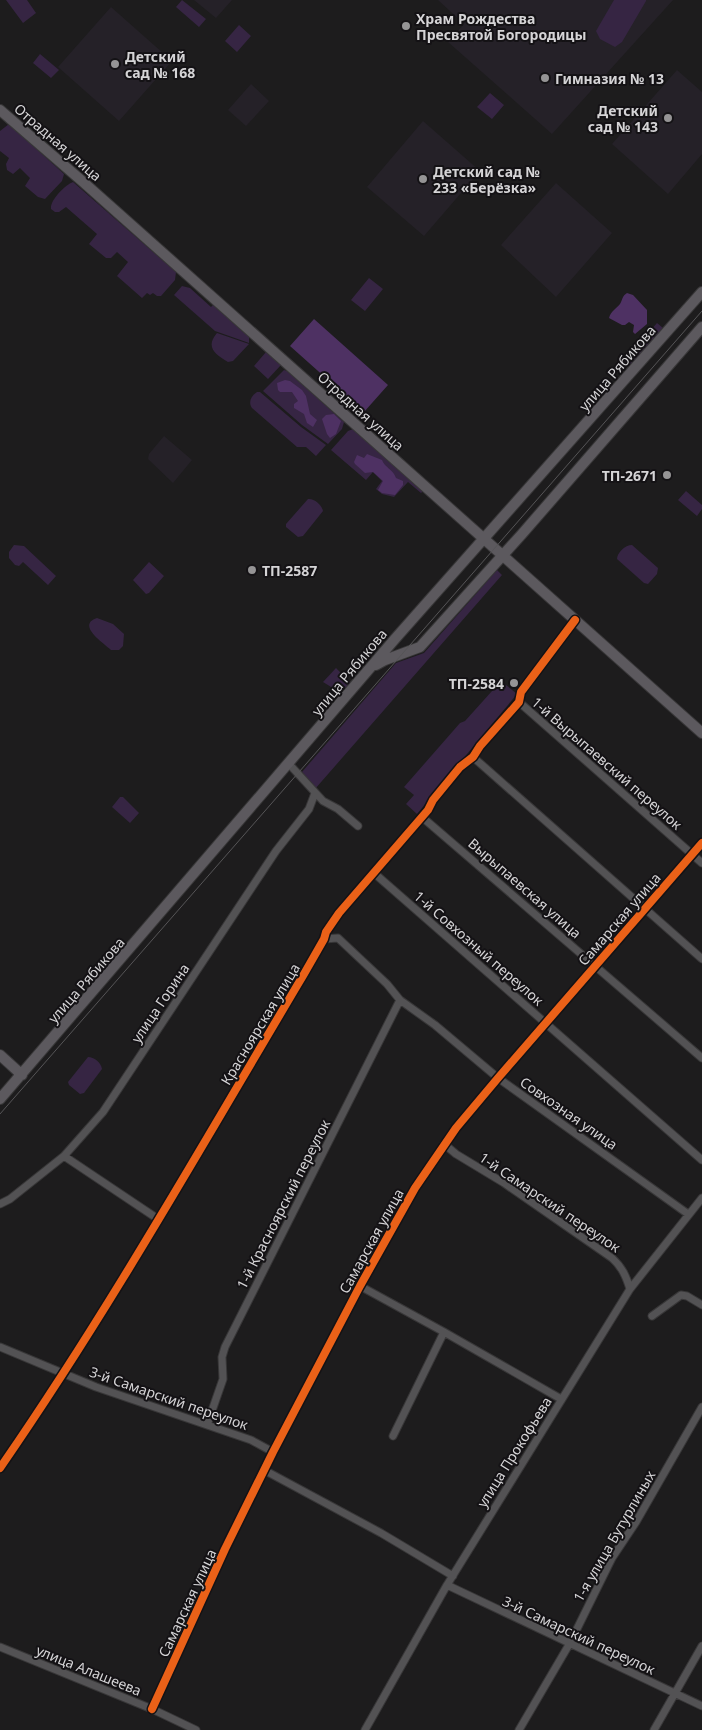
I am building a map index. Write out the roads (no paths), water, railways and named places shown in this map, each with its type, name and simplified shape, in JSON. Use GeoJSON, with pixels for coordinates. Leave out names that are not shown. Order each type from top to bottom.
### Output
{"type":"FeatureCollection","features":[{"type":"Feature","properties":{"kind":"main road","name":"Отрадная улица"},"geometry":{"type":"LineString","coordinates":[[0,110],[702,733]]}},
{"type":"Feature","properties":{"kind":"main road","name":"улица Рябикова"},"geometry":{"type":"LineString","coordinates":[[0,1099],[372,667],[702,292]]}},
{"type":"Feature","properties":{"kind":"main road"},"geometry":{"type":"LineString","coordinates":[[372,667],[420,647],[702,327]]}},
{"type":"Feature","properties":{"kind":"main road"},"geometry":{"type":"LineString","coordinates":[[0,1055],[22,1075]]}},
{"type":"Feature","properties":{"kind":"street","name":"Красноярская улица"},"geometry":{"type":"LineString","coordinates":[[0,1468],[64,1374],[158,1220],[334,920],[422,817],[463,763],[473,757],[480,746],[519,702],[521,692],[575,620]]}},
{"type":"Feature","properties":{"kind":"street","name":"1-й Вырыпаевский переулок"},"geometry":{"type":"LineString","coordinates":[[519,702],[702,863]]}},
{"type":"Feature","properties":{"kind":"street"},"geometry":{"type":"LineString","coordinates":[[473,757],[702,960]]}},
{"type":"Feature","properties":{"kind":"street"},"geometry":{"type":"LineString","coordinates":[[289,764],[315,793],[358,826]]}},
{"type":"Feature","properties":{"kind":"street","name":"улица Горина"},"geometry":{"type":"LineString","coordinates":[[0,1204],[10,1199],[64,1156],[102,1112],[276,851],[309,809],[315,793]]}},
{"type":"Feature","properties":{"kind":"street","name":"Вырыпаевская улица"},"geometry":{"type":"LineString","coordinates":[[422,817],[702,1058]]}},
{"type":"Feature","properties":{"kind":"street","name":"Самарская улица"},"geometry":{"type":"LineString","coordinates":[[152,1709],[225,1549],[273,1452],[407,1200],[444,1144],[498,1078],[702,843]]}},
{"type":"Feature","properties":{"kind":"street","name":"1-й Совхозный переулок"},"geometry":{"type":"LineString","coordinates":[[374,873],[702,1160]]}},
{"type":"Feature","properties":{"kind":"street"},"geometry":{"type":"LineString","coordinates":[[324,939],[338,938],[334,920]]}},
{"type":"Feature","properties":{"kind":"street","name":"Совхозная улица"},"geometry":{"type":"LineString","coordinates":[[338,938],[387,984],[400,1000],[435,1025],[498,1078],[688,1214]]}},
{"type":"Feature","properties":{"kind":"street","name":"1-й Красноярский переулок"},"geometry":{"type":"LineString","coordinates":[[207,1425],[223,1379],[222,1357],[225,1347],[400,1000]]}},
{"type":"Feature","properties":{"kind":"street","name":"1-й Самарский переулок"},"geometry":{"type":"LineString","coordinates":[[444,1144],[456,1154],[504,1183],[612,1258],[621,1266],[630,1289]]}},
{"type":"Feature","properties":{"kind":"street"},"geometry":{"type":"LineString","coordinates":[[64,1156],[158,1220]]}},
{"type":"Feature","properties":{"kind":"street","name":"улица Прокофьева"},"geometry":{"type":"LineString","coordinates":[[365,1730],[453,1576],[630,1289],[702,1198]]}},
{"type":"Feature","properties":{"kind":"street"},"geometry":{"type":"LineString","coordinates":[[360,1286],[562,1399]]}},
{"type":"Feature","properties":{"kind":"street"},"geometry":{"type":"LineString","coordinates":[[652,1316],[680,1296],[687,1296],[702,1305]]}},
{"type":"Feature","properties":{"kind":"street"},"geometry":{"type":"LineString","coordinates":[[393,1436],[444,1332]]}},
{"type":"Feature","properties":{"kind":"street","name":"3-й Самарский переулок"},"geometry":{"type":"LineString","coordinates":[[0,1347],[96,1387],[251,1440],[273,1452]]}},
{"type":"Feature","properties":{"kind":"street","name":"1-я улица Бутурлиных"},"geometry":{"type":"LineString","coordinates":[[519,1730],[570,1643],[612,1558],[636,1522],[702,1407]]}},
{"type":"Feature","properties":{"kind":"street"},"geometry":{"type":"LineString","coordinates":[[264,1470],[381,1532],[453,1576]]}},
{"type":"Feature","properties":{"kind":"street","name":"3-й Самарский переулок"},"geometry":{"type":"LineString","coordinates":[[447,1586],[702,1706]]}},
{"type":"Feature","properties":{"kind":"street"},"geometry":{"type":"LineString","coordinates":[[654,1730],[702,1646]]}},
{"type":"Feature","properties":{"kind":"street","name":"улица Алашеева"},"geometry":{"type":"LineString","coordinates":[[0,1647],[152,1709],[196,1730]]}},
{"type":"Feature","properties":{"kind":"tram line"},"geometry":{"type":"LineString","coordinates":[[0,1114],[702,311]]}},
{"type":"Feature","properties":{"kind":"place","name":"Храм Рождества Пресвятой Богородицы"},"geometry":{"type":"Point","coordinates":[406,26]}},
{"type":"Feature","properties":{"kind":"place","name":"Детский сад № 168"},"geometry":{"type":"Point","coordinates":[115,64]}},
{"type":"Feature","properties":{"kind":"place","name":"Гимназия № 13"},"geometry":{"type":"Point","coordinates":[545,78]}},
{"type":"Feature","properties":{"kind":"place","name":"Детский сад № 143"},"geometry":{"type":"Point","coordinates":[668,118]}},
{"type":"Feature","properties":{"kind":"place","name":"Детский сад № 233 «Берёзка»"},"geometry":{"type":"Point","coordinates":[423,179]}},
{"type":"Feature","properties":{"kind":"place","name":"ТП-2671"},"geometry":{"type":"Point","coordinates":[667,475]}},
{"type":"Feature","properties":{"kind":"place","name":"ТП-2587"},"geometry":{"type":"Point","coordinates":[252,570]}},
{"type":"Feature","properties":{"kind":"place","name":"ТП-2584"},"geometry":{"type":"Point","coordinates":[514,683]}}]}
